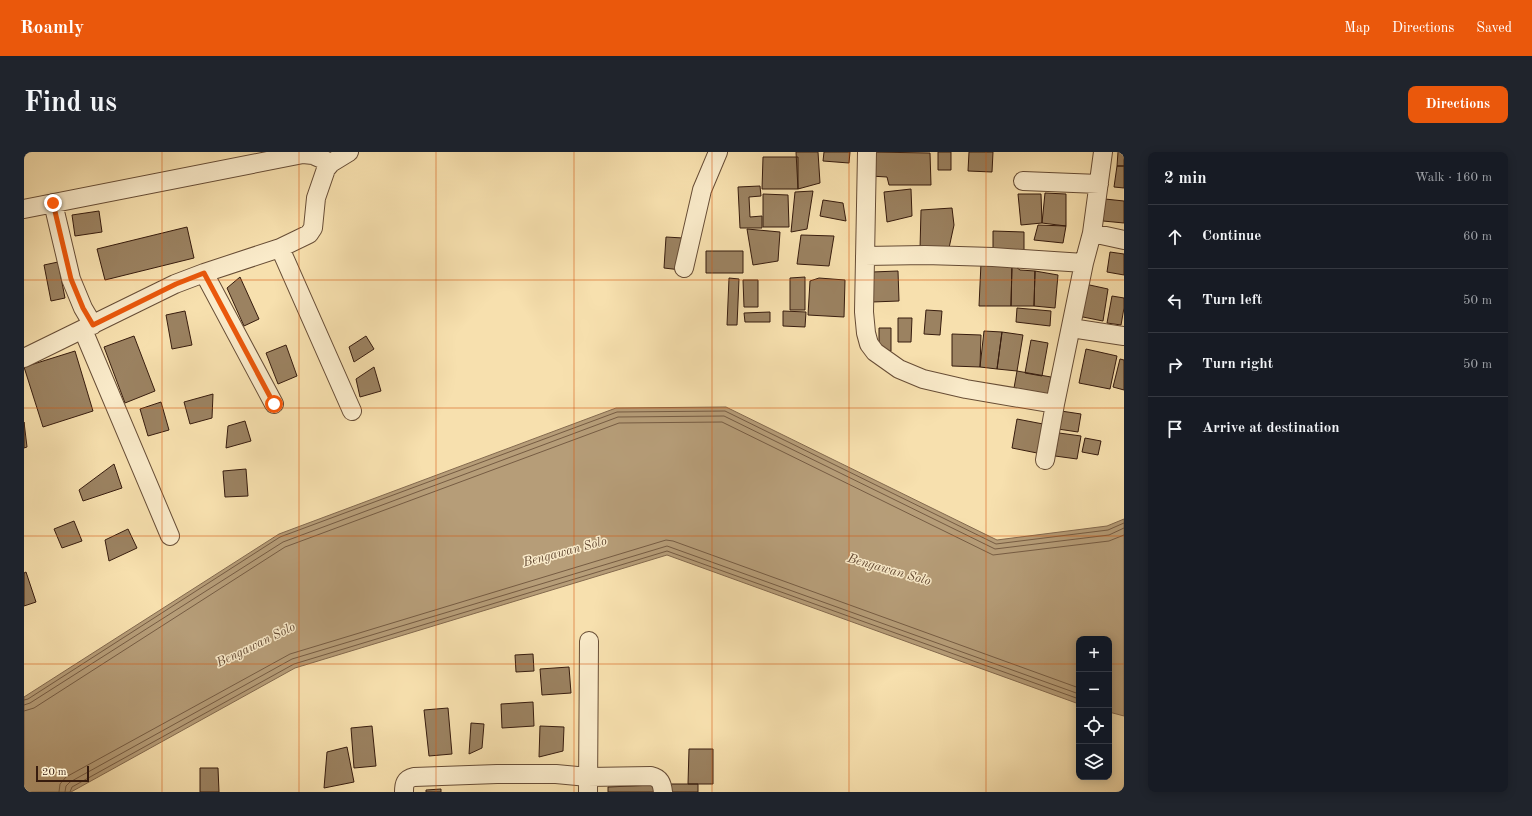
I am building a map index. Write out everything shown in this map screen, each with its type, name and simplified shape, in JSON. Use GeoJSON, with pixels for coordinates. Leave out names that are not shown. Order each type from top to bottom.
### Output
{"type":"FeatureCollection","features":[{"type":"Feature","properties":{"kind":"street"},"geometry":{"type":"LineString","coordinates":[[24,358],[176,284],[204,273],[280,248],[311,232],[313,228],[316,198],[323,177],[331,163],[349,152]]}},
{"type":"Feature","properties":{"kind":"street"},"geometry":{"type":"LineString","coordinates":[[684,268],[702,190],[718,152]]}},
{"type":"Feature","properties":{"kind":"street"},"geometry":{"type":"LineString","coordinates":[[868,152],[864,322],[869,344],[875,352],[899,369],[923,379],[966,389],[1055,404]]}},
{"type":"Feature","properties":{"kind":"street"},"geometry":{"type":"LineString","coordinates":[[1045,460],[1084,263],[1092,233],[1103,152]]}},
{"type":"Feature","properties":{"kind":"street"},"geometry":{"type":"LineString","coordinates":[[24,209],[303,154],[313,155],[331,163]]}},
{"type":"Feature","properties":{"kind":"street"},"geometry":{"type":"LineString","coordinates":[[1023,181],[1099,184]]}},
{"type":"Feature","properties":{"kind":"street"},"geometry":{"type":"LineString","coordinates":[[53,203],[71,279],[83,308],[88,327],[170,536]]}},
{"type":"Feature","properties":{"kind":"street"},"geometry":{"type":"LineString","coordinates":[[1092,233],[1124,240]]}},
{"type":"Feature","properties":{"kind":"street"},"geometry":{"type":"LineString","coordinates":[[280,248],[352,410]]}},
{"type":"Feature","properties":{"kind":"street"},"geometry":{"type":"LineString","coordinates":[[865,256],[925,255],[993,257],[1084,263]]}},
{"type":"Feature","properties":{"kind":"street"},"geometry":{"type":"LineString","coordinates":[[204,273],[274,404]]}},
{"type":"Feature","properties":{"kind":"street"},"geometry":{"type":"LineString","coordinates":[[1071,328],[1124,336]]}},
{"type":"Feature","properties":{"kind":"street"},"geometry":{"type":"LineString","coordinates":[[588,785],[589,641]]}},
{"type":"Feature","properties":{"kind":"street"},"geometry":{"type":"LineString","coordinates":[[404,792],[405,784],[408,778],[416,776],[497,774],[556,774],[588,785],[651,776],[656,777],[661,782],[663,792]]}},
{"type":"Feature","properties":{"kind":"water","name":"Bengawan Solo"},"geometry":{"type":"Polygon","coordinates":[[[726,407],[997,540],[1107,526],[1124,519],[1124,716],[1112,713],[1112,636],[1076,636],[1076,703],[667,555],[295,668],[71,792],[24,792],[24,697],[279,534],[616,408],[726,407]]]}},
{"type":"Feature","properties":{"kind":"building"},"geometry":{"type":"Polygon","coordinates":[[[796,152],[818,152],[820,183],[798,189],[796,152]]]}},
{"type":"Feature","properties":{"kind":"building"},"geometry":{"type":"Polygon","coordinates":[[[824,152],[850,152],[849,163],[823,161],[824,152]]]}},
{"type":"Feature","properties":{"kind":"building"},"geometry":{"type":"Polygon","coordinates":[[[871,152],[930,153],[931,185],[889,185],[887,177],[870,176],[871,152]]]}},
{"type":"Feature","properties":{"kind":"building"},"geometry":{"type":"Polygon","coordinates":[[[938,152],[951,152],[951,170],[938,170],[938,152]]]}},
{"type":"Feature","properties":{"kind":"building"},"geometry":{"type":"Polygon","coordinates":[[[969,152],[993,152],[992,172],[968,171],[969,152]]]}},
{"type":"Feature","properties":{"kind":"building"},"geometry":{"type":"Polygon","coordinates":[[[1118,152],[1124,152],[1124,166],[1117,166],[1118,152]]]}},
{"type":"Feature","properties":{"kind":"building"},"geometry":{"type":"Polygon","coordinates":[[[763,157],[798,157],[798,189],[762,189],[763,157]]]}},
{"type":"Feature","properties":{"kind":"building"},"geometry":{"type":"Polygon","coordinates":[[[1117,166],[1124,166],[1124,188],[1114,187],[1117,166]]]}},
{"type":"Feature","properties":{"kind":"building"},"geometry":{"type":"Polygon","coordinates":[[[760,186],[761,196],[749,197],[750,217],[762,216],[762,228],[740,228],[738,187],[760,186]]]}},
{"type":"Feature","properties":{"kind":"building"},"geometry":{"type":"Polygon","coordinates":[[[911,189],[912,216],[887,222],[884,192],[911,189]]]}},
{"type":"Feature","properties":{"kind":"building"},"geometry":{"type":"Polygon","coordinates":[[[813,191],[807,229],[791,232],[795,192],[813,191]]]}},
{"type":"Feature","properties":{"kind":"building"},"geometry":{"type":"Polygon","coordinates":[[[1045,193],[1066,194],[1066,226],[1042,223],[1045,193]]]}},
{"type":"Feature","properties":{"kind":"building"},"geometry":{"type":"Polygon","coordinates":[[[763,194],[788,195],[789,227],[763,227],[763,194]]]}},
{"type":"Feature","properties":{"kind":"building"},"geometry":{"type":"Polygon","coordinates":[[[1018,194],[1041,194],[1042,223],[1021,225],[1018,194]]]}},
{"type":"Feature","properties":{"kind":"building"},"geometry":{"type":"Polygon","coordinates":[[[1105,199],[1124,201],[1124,223],[1103,221],[1105,199]]]}},
{"type":"Feature","properties":{"kind":"building"},"geometry":{"type":"Polygon","coordinates":[[[823,200],[843,203],[846,221],[820,216],[823,200]]]}},
{"type":"Feature","properties":{"kind":"building"},"geometry":{"type":"Polygon","coordinates":[[[952,208],[954,225],[949,248],[920,249],[921,210],[952,208]]]}},
{"type":"Feature","properties":{"kind":"building"},"geometry":{"type":"Polygon","coordinates":[[[99,211],[102,232],[75,236],[72,215],[99,211]]]}},
{"type":"Feature","properties":{"kind":"building"},"geometry":{"type":"Polygon","coordinates":[[[1038,225],[1066,226],[1063,243],[1034,240],[1038,225]]]}},
{"type":"Feature","properties":{"kind":"building"},"geometry":{"type":"Polygon","coordinates":[[[187,227],[194,258],[105,280],[97,249],[187,227]]]}},
{"type":"Feature","properties":{"kind":"building"},"geometry":{"type":"Polygon","coordinates":[[[747,229],[780,232],[778,261],[753,265],[747,229]]]}},
{"type":"Feature","properties":{"kind":"building"},"geometry":{"type":"Polygon","coordinates":[[[993,231],[1024,232],[1024,252],[993,251],[993,231]]]}},
{"type":"Feature","properties":{"kind":"building"},"geometry":{"type":"Polygon","coordinates":[[[801,235],[834,236],[829,266],[797,264],[801,235]]]}},
{"type":"Feature","properties":{"kind":"building"},"geometry":{"type":"Polygon","coordinates":[[[666,237],[683,238],[681,270],[664,268],[666,237]]]}},
{"type":"Feature","properties":{"kind":"building"},"geometry":{"type":"Polygon","coordinates":[[[706,251],[743,251],[743,273],[706,273],[706,251]]]}},
{"type":"Feature","properties":{"kind":"building"},"geometry":{"type":"Polygon","coordinates":[[[1110,252],[1124,254],[1124,275],[1107,272],[1110,252]]]}},
{"type":"Feature","properties":{"kind":"building"},"geometry":{"type":"Polygon","coordinates":[[[58,262],[65,298],[51,301],[44,265],[58,262]]]}},
{"type":"Feature","properties":{"kind":"building"},"geometry":{"type":"Polygon","coordinates":[[[981,263],[1012,264],[1011,306],[979,306],[981,263]]]}},
{"type":"Feature","properties":{"kind":"building"},"geometry":{"type":"Polygon","coordinates":[[[1012,264],[1020,270],[1035,271],[1034,306],[1011,306],[1012,264]]]}},
{"type":"Feature","properties":{"kind":"building"},"geometry":{"type":"Polygon","coordinates":[[[898,271],[899,301],[872,302],[872,272],[898,271]]]}},
{"type":"Feature","properties":{"kind":"building"},"geometry":{"type":"Polygon","coordinates":[[[1035,271],[1058,275],[1055,308],[1034,306],[1035,271]]]}},
{"type":"Feature","properties":{"kind":"building"},"geometry":{"type":"Polygon","coordinates":[[[240,277],[259,319],[244,326],[227,288],[240,277]]]}},
{"type":"Feature","properties":{"kind":"building"},"geometry":{"type":"Polygon","coordinates":[[[805,277],[805,310],[790,310],[790,278],[805,277]]]}},
{"type":"Feature","properties":{"kind":"building"},"geometry":{"type":"Polygon","coordinates":[[[729,278],[739,279],[737,325],[727,325],[729,278]]]}},
{"type":"Feature","properties":{"kind":"building"},"geometry":{"type":"Polygon","coordinates":[[[819,278],[845,280],[844,317],[808,315],[810,281],[819,278]]]}},
{"type":"Feature","properties":{"kind":"building"},"geometry":{"type":"Polygon","coordinates":[[[743,280],[758,280],[758,307],[744,307],[743,280]]]}},
{"type":"Feature","properties":{"kind":"building"},"geometry":{"type":"Polygon","coordinates":[[[1085,284],[1108,289],[1103,321],[1078,316],[1085,284]]]}},
{"type":"Feature","properties":{"kind":"building"},"geometry":{"type":"Polygon","coordinates":[[[1112,296],[1124,298],[1121,325],[1107,323],[1112,296]]]}},
{"type":"Feature","properties":{"kind":"building"},"geometry":{"type":"Polygon","coordinates":[[[1017,308],[1051,311],[1050,326],[1016,322],[1017,308]]]}},
{"type":"Feature","properties":{"kind":"building"},"geometry":{"type":"Polygon","coordinates":[[[926,310],[942,311],[940,335],[924,334],[926,310]]]}},
{"type":"Feature","properties":{"kind":"building"},"geometry":{"type":"Polygon","coordinates":[[[185,311],[192,345],[172,349],[166,315],[185,311]]]}},
{"type":"Feature","properties":{"kind":"building"},"geometry":{"type":"Polygon","coordinates":[[[783,311],[806,312],[805,327],[783,326],[783,311]]]}},
{"type":"Feature","properties":{"kind":"building"},"geometry":{"type":"Polygon","coordinates":[[[770,312],[770,322],[745,322],[744,313],[770,312]]]}},
{"type":"Feature","properties":{"kind":"building"},"geometry":{"type":"Polygon","coordinates":[[[898,318],[912,318],[911,342],[898,342],[898,318]]]}},
{"type":"Feature","properties":{"kind":"building"},"geometry":{"type":"Polygon","coordinates":[[[879,328],[891,328],[891,351],[879,351],[879,328]]]}},
{"type":"Feature","properties":{"kind":"building"},"geometry":{"type":"Polygon","coordinates":[[[984,331],[1002,332],[997,369],[980,367],[984,331]]]}},
{"type":"Feature","properties":{"kind":"building"},"geometry":{"type":"Polygon","coordinates":[[[1002,332],[1023,335],[1017,371],[997,369],[1002,332]]]}},
{"type":"Feature","properties":{"kind":"building"},"geometry":{"type":"Polygon","coordinates":[[[952,334],[981,335],[980,367],[952,366],[952,334]]]}},
{"type":"Feature","properties":{"kind":"building"},"geometry":{"type":"Polygon","coordinates":[[[134,336],[155,391],[125,403],[104,347],[134,336]]]}},
{"type":"Feature","properties":{"kind":"building"},"geometry":{"type":"Polygon","coordinates":[[[366,336],[374,349],[354,362],[349,347],[366,336]]]}},
{"type":"Feature","properties":{"kind":"building"},"geometry":{"type":"Polygon","coordinates":[[[1031,340],[1048,343],[1042,376],[1025,373],[1031,340]]]}},
{"type":"Feature","properties":{"kind":"building"},"geometry":{"type":"Polygon","coordinates":[[[286,345],[297,376],[278,384],[266,353],[286,345]]]}},
{"type":"Feature","properties":{"kind":"building"},"geometry":{"type":"Polygon","coordinates":[[[1086,349],[1117,356],[1110,389],[1079,383],[1086,349]]]}},
{"type":"Feature","properties":{"kind":"building"},"geometry":{"type":"Polygon","coordinates":[[[75,351],[93,411],[43,427],[24,367],[75,351]]]}},
{"type":"Feature","properties":{"kind":"building"},"geometry":{"type":"Polygon","coordinates":[[[1120,359],[1124,360],[1124,390],[1113,387],[1120,359]]]}},
{"type":"Feature","properties":{"kind":"building"},"geometry":{"type":"Polygon","coordinates":[[[374,367],[381,391],[360,397],[356,379],[374,367]]]}},
{"type":"Feature","properties":{"kind":"building"},"geometry":{"type":"Polygon","coordinates":[[[1017,371],[1051,377],[1048,394],[1014,388],[1017,371]]]}},
{"type":"Feature","properties":{"kind":"building"},"geometry":{"type":"Polygon","coordinates":[[[213,394],[212,418],[190,424],[184,402],[213,394]]]}},
{"type":"Feature","properties":{"kind":"building"},"geometry":{"type":"Polygon","coordinates":[[[161,402],[169,430],[148,436],[140,409],[161,402]]]}},
{"type":"Feature","properties":{"kind":"building"},"geometry":{"type":"Polygon","coordinates":[[[1061,411],[1081,414],[1078,432],[1058,429],[1061,411]]]}},
{"type":"Feature","properties":{"kind":"building"},"geometry":{"type":"Polygon","coordinates":[[[1017,419],[1043,424],[1037,453],[1012,448],[1017,419]]]}},
{"type":"Feature","properties":{"kind":"building"},"geometry":{"type":"Polygon","coordinates":[[[245,421],[251,441],[226,448],[228,426],[245,421]]]}},
{"type":"Feature","properties":{"kind":"building"},"geometry":{"type":"Polygon","coordinates":[[[24,422],[27,447],[24,448],[24,422]]]}},
{"type":"Feature","properties":{"kind":"building"},"geometry":{"type":"Polygon","coordinates":[[[1059,433],[1081,436],[1077,459],[1055,456],[1059,433]]]}},
{"type":"Feature","properties":{"kind":"building"},"geometry":{"type":"Polygon","coordinates":[[[1085,438],[1101,441],[1098,455],[1082,452],[1085,438]]]}},
{"type":"Feature","properties":{"kind":"building"},"geometry":{"type":"Polygon","coordinates":[[[114,464],[122,488],[83,501],[79,490],[114,464]]]}},
{"type":"Feature","properties":{"kind":"building"},"geometry":{"type":"Polygon","coordinates":[[[246,469],[248,496],[225,497],[223,471],[246,469]]]}},
{"type":"Feature","properties":{"kind":"building"},"geometry":{"type":"Polygon","coordinates":[[[74,521],[82,541],[62,548],[54,529],[74,521]]]}},
{"type":"Feature","properties":{"kind":"building"},"geometry":{"type":"Polygon","coordinates":[[[128,529],[137,548],[109,561],[105,540],[128,529]]]}},
{"type":"Feature","properties":{"kind":"building"},"geometry":{"type":"Polygon","coordinates":[[[26,572],[36,602],[24,606],[24,573],[26,572]]]}},
{"type":"Feature","properties":{"kind":"building"},"geometry":{"type":"Polygon","coordinates":[[[533,654],[534,671],[516,672],[515,655],[533,654]]]}},
{"type":"Feature","properties":{"kind":"building"},"geometry":{"type":"Polygon","coordinates":[[[569,667],[571,693],[542,695],[540,669],[569,667]]]}},
{"type":"Feature","properties":{"kind":"building"},"geometry":{"type":"Polygon","coordinates":[[[533,702],[534,726],[502,728],[501,704],[533,702]]]}},
{"type":"Feature","properties":{"kind":"building"},"geometry":{"type":"Polygon","coordinates":[[[448,708],[452,754],[429,756],[424,710],[448,708]]]}},
{"type":"Feature","properties":{"kind":"building"},"geometry":{"type":"Polygon","coordinates":[[[471,723],[484,724],[482,748],[469,754],[471,723]]]}},
{"type":"Feature","properties":{"kind":"building"},"geometry":{"type":"Polygon","coordinates":[[[372,726],[376,766],[354,768],[351,728],[372,726]]]}},
{"type":"Feature","properties":{"kind":"building"},"geometry":{"type":"Polygon","coordinates":[[[540,726],[564,727],[563,751],[539,757],[540,726]]]}},
{"type":"Feature","properties":{"kind":"building"},"geometry":{"type":"Polygon","coordinates":[[[347,747],[354,782],[324,788],[327,752],[347,747]]]}},
{"type":"Feature","properties":{"kind":"building"},"geometry":{"type":"Polygon","coordinates":[[[689,749],[713,749],[713,784],[688,784],[689,749]]]}},
{"type":"Feature","properties":{"kind":"building"},"geometry":{"type":"Polygon","coordinates":[[[200,768],[218,768],[219,792],[200,792],[200,768]]]}},
{"type":"Feature","properties":{"kind":"building"},"geometry":{"type":"Polygon","coordinates":[[[670,784],[698,784],[698,792],[670,792],[670,784]]]}},
{"type":"Feature","properties":{"kind":"building"},"geometry":{"type":"Polygon","coordinates":[[[654,785],[654,792],[608,792],[608,787],[654,785]]]}},
{"type":"Feature","properties":{"kind":"building"},"geometry":{"type":"Polygon","coordinates":[[[441,789],[441,792],[426,792],[426,790],[441,789]]]}},
{"type":"Feature","properties":{"kind":"route"},"geometry":{"type":"LineString","coordinates":[[53,203],[71,279],[76,294],[93,325],[176,284],[204,273],[274,404]]}}]}
